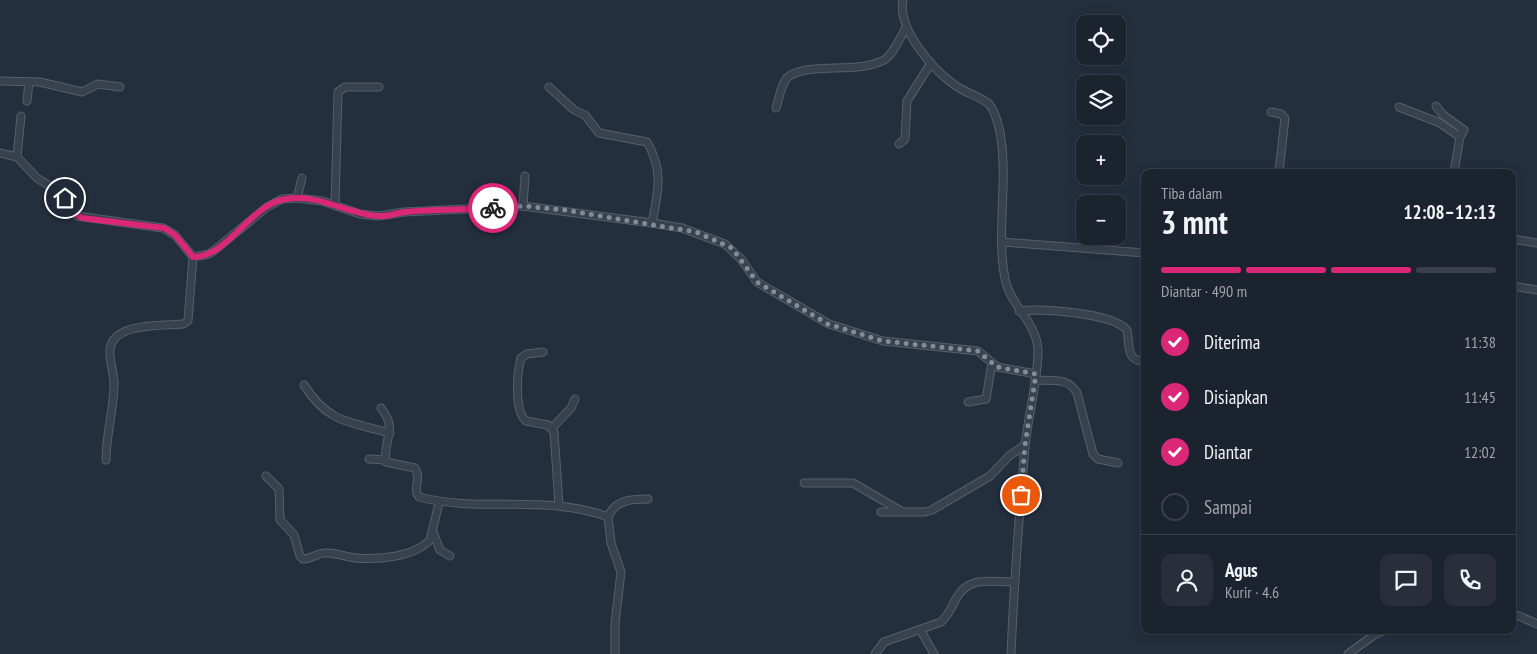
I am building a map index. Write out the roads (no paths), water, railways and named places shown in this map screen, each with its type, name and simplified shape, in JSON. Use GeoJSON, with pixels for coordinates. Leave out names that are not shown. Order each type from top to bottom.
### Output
{"type":"FeatureCollection","features":[{"type":"Feature","properties":{"kind":"street"},"geometry":{"type":"LineString","coordinates":[[903,0],[901,8],[906,28],[931,62],[957,87],[976,96],[994,111],[1000,131],[1004,168],[1002,242],[1006,282],[1019,311],[1036,335],[1038,348],[1036,377],[1025,445],[1014,582],[1011,654]]}},
{"type":"Feature","properties":{"kind":"street"},"geometry":{"type":"LineString","coordinates":[[776,108],[785,81],[789,77],[814,71],[867,65],[884,60],[906,28]]}},
{"type":"Feature","properties":{"kind":"street"},"geometry":{"type":"LineString","coordinates":[[899,144],[905,139],[907,101],[931,62]]}},
{"type":"Feature","properties":{"kind":"street"},"geometry":{"type":"LineString","coordinates":[[0,81],[40,82],[82,92],[98,84],[120,87]]}},
{"type":"Feature","properties":{"kind":"street"},"geometry":{"type":"LineString","coordinates":[[27,101],[29,82]]}},
{"type":"Feature","properties":{"kind":"street"},"geometry":{"type":"LineString","coordinates":[[334,206],[338,92],[345,87],[379,87]]}},
{"type":"Feature","properties":{"kind":"street"},"geometry":{"type":"LineString","coordinates":[[549,87],[574,110],[585,115],[599,133],[647,142],[656,165],[660,183],[652,223]]}},
{"type":"Feature","properties":{"kind":"street"},"geometry":{"type":"LineString","coordinates":[[1399,106],[1440,123],[1460,137]]}},
{"type":"Feature","properties":{"kind":"street"},"geometry":{"type":"LineString","coordinates":[[1436,106],[1443,115],[1463,128],[1464,132],[1460,137],[1455,169]]}},
{"type":"Feature","properties":{"kind":"street"},"geometry":{"type":"LineString","coordinates":[[1271,112],[1281,114],[1285,118],[1279,169]]}},
{"type":"Feature","properties":{"kind":"street"},"geometry":{"type":"LineString","coordinates":[[17,157],[21,116]]}},
{"type":"Feature","properties":{"kind":"street"},"geometry":{"type":"LineString","coordinates":[[0,153],[17,157],[37,178],[63,195],[76,216],[164,228],[175,235],[193,257],[188,321],[183,324],[138,328],[119,334],[112,341],[110,359],[114,382],[106,460]]}},
{"type":"Feature","properties":{"kind":"street"},"geometry":{"type":"LineString","coordinates":[[523,206],[525,176]]}},
{"type":"Feature","properties":{"kind":"street"},"geometry":{"type":"LineString","coordinates":[[297,198],[302,178]]}},
{"type":"Feature","properties":{"kind":"street"},"geometry":{"type":"LineString","coordinates":[[193,257],[209,254],[274,202],[297,198],[322,201],[360,214],[383,216],[404,212],[523,206],[652,223],[689,230],[725,244],[741,259],[757,282],[828,324],[883,341],[978,351],[999,368],[1064,382],[1073,386],[1077,393],[1093,454],[1098,459],[1118,463]]}},
{"type":"Feature","properties":{"kind":"street"},"geometry":{"type":"LineString","coordinates":[[1516,240],[1537,243]]}},
{"type":"Feature","properties":{"kind":"street"},"geometry":{"type":"LineString","coordinates":[[1002,242],[1141,253]]}},
{"type":"Feature","properties":{"kind":"street"},"geometry":{"type":"LineString","coordinates":[[1516,287],[1537,290]]}},
{"type":"Feature","properties":{"kind":"street"},"geometry":{"type":"LineString","coordinates":[[1019,311],[1051,310],[1114,321],[1127,330],[1129,352],[1132,358],[1141,361]]}},
{"type":"Feature","properties":{"kind":"street"},"geometry":{"type":"LineString","coordinates":[[543,352],[527,354],[521,358],[518,374],[519,404],[521,416],[526,421],[548,425],[552,428]]}},
{"type":"Feature","properties":{"kind":"street"},"geometry":{"type":"LineString","coordinates":[[968,402],[986,400],[992,363]]}},
{"type":"Feature","properties":{"kind":"street"},"geometry":{"type":"LineString","coordinates":[[304,385],[316,403],[334,417],[390,433]]}},
{"type":"Feature","properties":{"kind":"street"},"geometry":{"type":"LineString","coordinates":[[559,505],[552,428],[570,408],[575,399]]}},
{"type":"Feature","properties":{"kind":"street"},"geometry":{"type":"LineString","coordinates":[[381,408],[388,420],[390,433],[385,460]]}},
{"type":"Feature","properties":{"kind":"street"},"geometry":{"type":"LineString","coordinates":[[880,512],[925,512],[932,510],[990,476],[1009,456],[1025,445]]}},
{"type":"Feature","properties":{"kind":"street"},"geometry":{"type":"LineString","coordinates":[[369,459],[385,460],[390,464],[415,468],[419,477],[416,491],[418,496],[440,502],[514,506],[559,505],[608,518]]}},
{"type":"Feature","properties":{"kind":"street"},"geometry":{"type":"LineString","coordinates":[[266,476],[280,490],[280,520],[294,535],[300,556],[303,559],[313,558],[326,552],[364,558],[396,555],[425,545],[433,532],[440,502]]}},
{"type":"Feature","properties":{"kind":"street"},"geometry":{"type":"LineString","coordinates":[[804,483],[853,483],[901,512]]}},
{"type":"Feature","properties":{"kind":"street"},"geometry":{"type":"LineString","coordinates":[[616,654],[615,623],[621,572],[611,543],[608,518],[611,509],[619,504],[630,499],[648,499]]}},
{"type":"Feature","properties":{"kind":"street"},"geometry":{"type":"LineString","coordinates":[[433,532],[440,550],[450,556]]}},
{"type":"Feature","properties":{"kind":"street"},"geometry":{"type":"LineString","coordinates":[[876,654],[884,642],[922,632],[946,618],[957,596],[969,583],[982,580],[1014,582]]}},
{"type":"Feature","properties":{"kind":"street"},"geometry":{"type":"LineString","coordinates":[[1516,615],[1537,624]]}},
{"type":"Feature","properties":{"kind":"street"},"geometry":{"type":"LineString","coordinates":[[922,632],[934,654]]}},
{"type":"Feature","properties":{"kind":"street"},"geometry":{"type":"LineString","coordinates":[[1348,654],[1376,634]]}}]}
